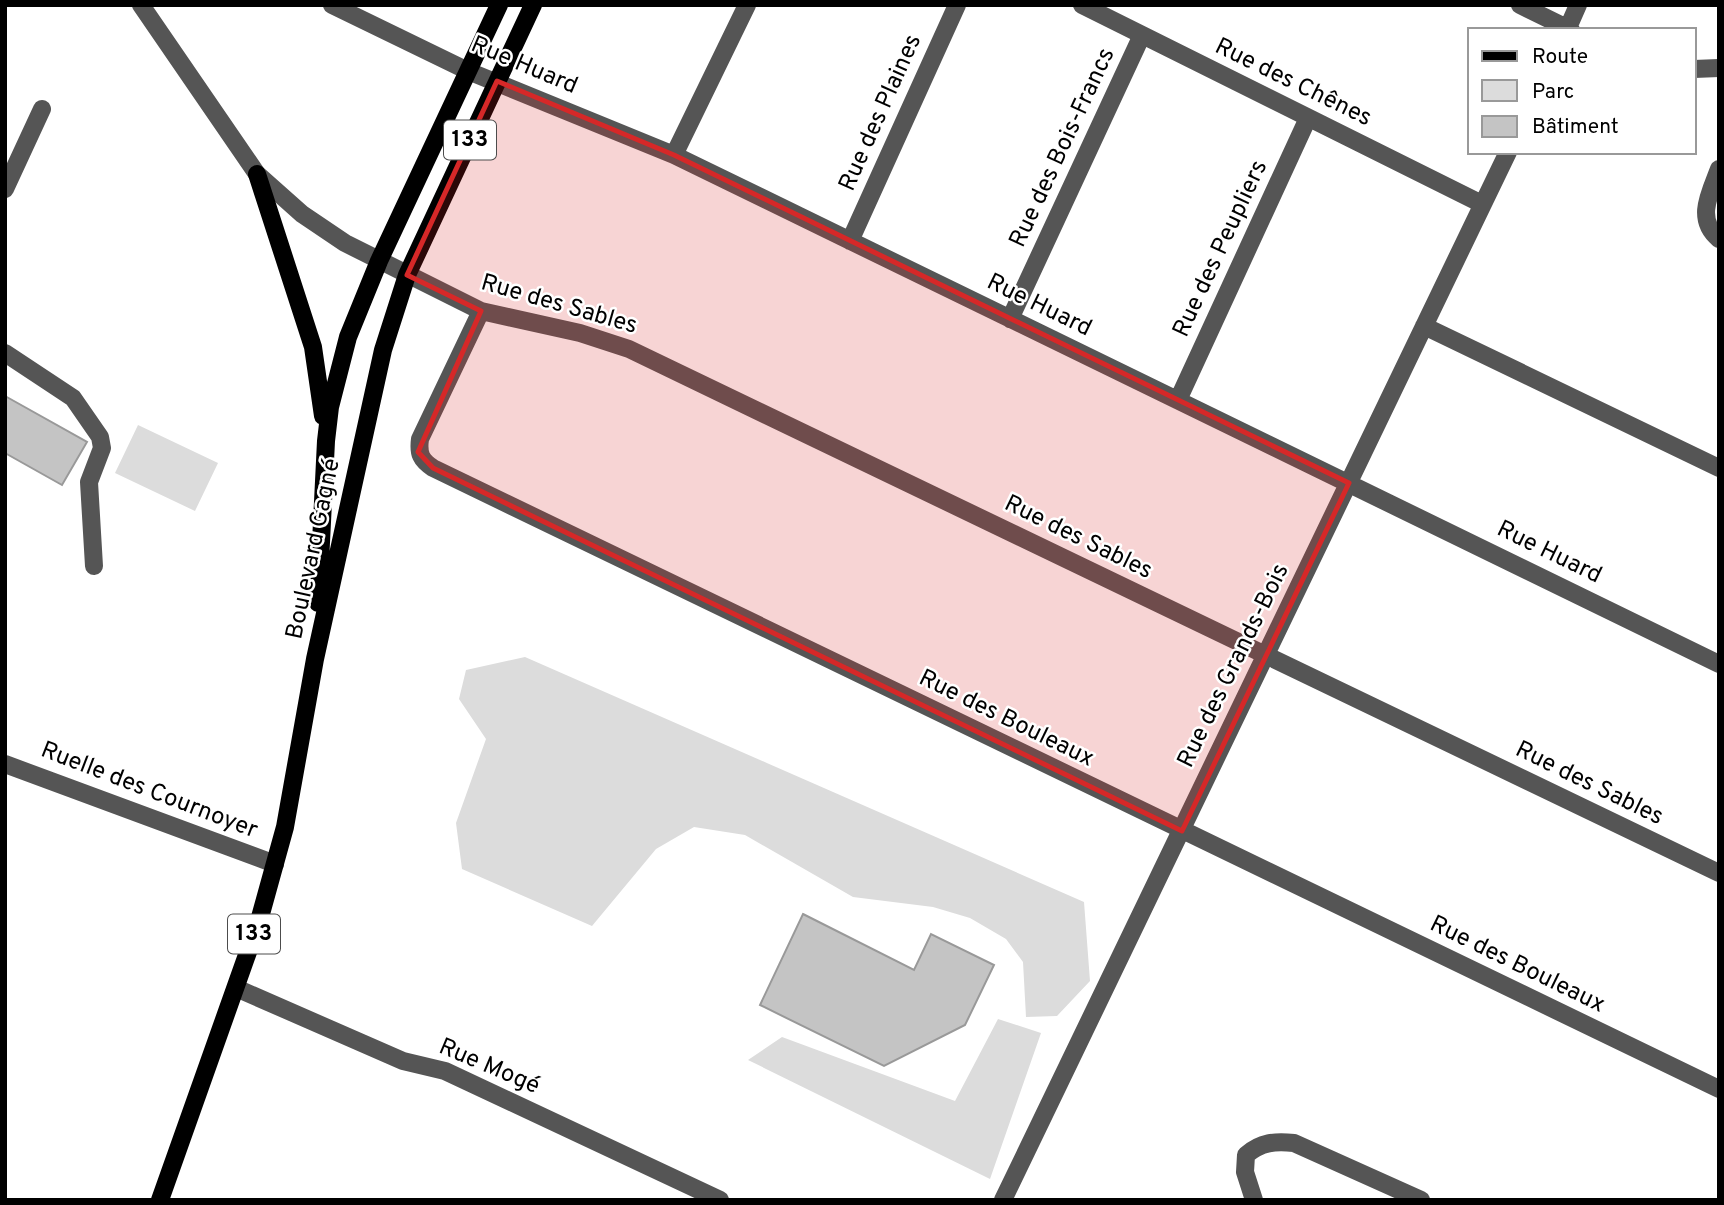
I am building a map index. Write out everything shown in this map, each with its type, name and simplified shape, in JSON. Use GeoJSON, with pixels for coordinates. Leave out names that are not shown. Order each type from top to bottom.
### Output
{"type":"FeatureCollection","features":[{"type":"Feature","properties":{"kind":"main road","name":"Boulevard Gagné"},"geometry":{"type":"LineString","coordinates":[[315,659],[326,441],[330,407],[348,337],[379,261],[499,5]]}},
{"type":"Feature","properties":{"kind":"main road","name":"Boulevard Gagné"},"geometry":{"type":"LineString","coordinates":[[315,659],[383,350],[407,275],[533,5]]}},
{"type":"Feature","properties":{"kind":"main road"},"geometry":{"type":"LineString","coordinates":[[257,174],[313,347],[326,441]]}},
{"type":"Feature","properties":{"kind":"main road","name":"133"},"geometry":{"type":"LineString","coordinates":[[160,1200],[236,988],[275,864],[289,810],[315,659]]}},
{"type":"Feature","properties":{"kind":"street","name":"Rue des Sables"},"geometry":{"type":"LineString","coordinates":[[141,5],[257,174],[302,214],[345,243],[481,311],[580,333],[629,349],[1719,873]]}},
{"type":"Feature","properties":{"kind":"street","name":"Rue Huard"},"geometry":{"type":"LineString","coordinates":[[332,5],[468,71],[674,155],[1719,664]]}},
{"type":"Feature","properties":{"kind":"street"},"geometry":{"type":"LineString","coordinates":[[674,155],[747,5]]}},
{"type":"Feature","properties":{"kind":"street","name":"Rue des Plaines"},"geometry":{"type":"LineString","coordinates":[[850,241],[957,5]]}},
{"type":"Feature","properties":{"kind":"street","name":"Rue des Chênes"},"geometry":{"type":"LineString","coordinates":[[1082,5],[1482,204]]}},
{"type":"Feature","properties":{"kind":"street"},"geometry":{"type":"LineString","coordinates":[[1520,5],[1567,28]]}},
{"type":"Feature","properties":{"kind":"street"},"geometry":{"type":"LineString","coordinates":[[1569,28],[1578,5]]}},
{"type":"Feature","properties":{"kind":"street","name":"Rue des Bois-Francs"},"geometry":{"type":"LineString","coordinates":[[1010,318],[1142,35]]}},
{"type":"Feature","properties":{"kind":"street"},"geometry":{"type":"LineString","coordinates":[[1696,69],[1719,68]]}},
{"type":"Feature","properties":{"kind":"street"},"geometry":{"type":"LineString","coordinates":[[5,189],[42,109]]}},
{"type":"Feature","properties":{"kind":"street","name":"Rue des Peupliers"},"geometry":{"type":"LineString","coordinates":[[1178,400],[1308,118]]}},
{"type":"Feature","properties":{"kind":"street","name":"Rue des Grands-Bois"},"geometry":{"type":"LineString","coordinates":[[1003,1200],[1507,154]]}},
{"type":"Feature","properties":{"kind":"street"},"geometry":{"type":"LineString","coordinates":[[1719,169],[1704,212],[1710,231],[1719,239]]}},
{"type":"Feature","properties":{"kind":"street","name":"Rue des Bouleaux"},"geometry":{"type":"LineString","coordinates":[[481,311],[420,439],[418,452],[423,461],[1719,1089]]}},
{"type":"Feature","properties":{"kind":"street"},"geometry":{"type":"LineString","coordinates":[[1424,326],[1719,468]]}},
{"type":"Feature","properties":{"kind":"street"},"geometry":{"type":"LineString","coordinates":[[5,353],[73,398],[100,437],[102,448],[89,482],[94,566]]}},
{"type":"Feature","properties":{"kind":"street","name":"Ruelle des Cournoyer"},"geometry":{"type":"LineString","coordinates":[[5,764],[275,864]]}},
{"type":"Feature","properties":{"kind":"street","name":"Rue Mogé"},"geometry":{"type":"LineString","coordinates":[[236,988],[403,1061],[445,1071],[720,1200]]}},
{"type":"Feature","properties":{"kind":"street"},"geometry":{"type":"LineString","coordinates":[[1254,1200],[1245,1172],[1247,1155],[1258,1144],[1280,1141],[1294,1143],[1421,1200]]}},
{"type":"Feature","properties":{"kind":"highlighted area"},"geometry":{"type":"Polygon","coordinates":[[[497,81],[674,155],[1349,483],[1182,831],[433,468],[418,452],[481,311],[407,275],[497,81]]]}},
{"type":"Feature","properties":{"kind":"green space"},"geometry":{"type":"Polygon","coordinates":[[[138,425],[218,463],[195,511],[115,473],[138,425]]]}},
{"type":"Feature","properties":{"kind":"green space"},"geometry":{"type":"Polygon","coordinates":[[[525,657],[1084,902],[1090,981],[1057,1016],[1026,1017],[1023,962],[1006,939],[970,918],[933,907],[853,897],[745,835],[694,827],[656,849],[592,926],[462,869],[456,823],[486,739],[459,699],[466,670],[525,657]]]}},
{"type":"Feature","properties":{"kind":"green space"},"geometry":{"type":"Polygon","coordinates":[[[998,1019],[1041,1033],[990,1179],[748,1060],[782,1037],[955,1101],[998,1019]]]}},
{"type":"Feature","properties":{"kind":"building"},"geometry":{"type":"Polygon","coordinates":[[[5,396],[87,442],[62,485],[5,453],[5,396]]]}},
{"type":"Feature","properties":{"kind":"building"},"geometry":{"type":"Polygon","coordinates":[[[803,914],[914,970],[931,934],[994,965],[965,1025],[884,1066],[760,1005],[803,914]]]}}]}
